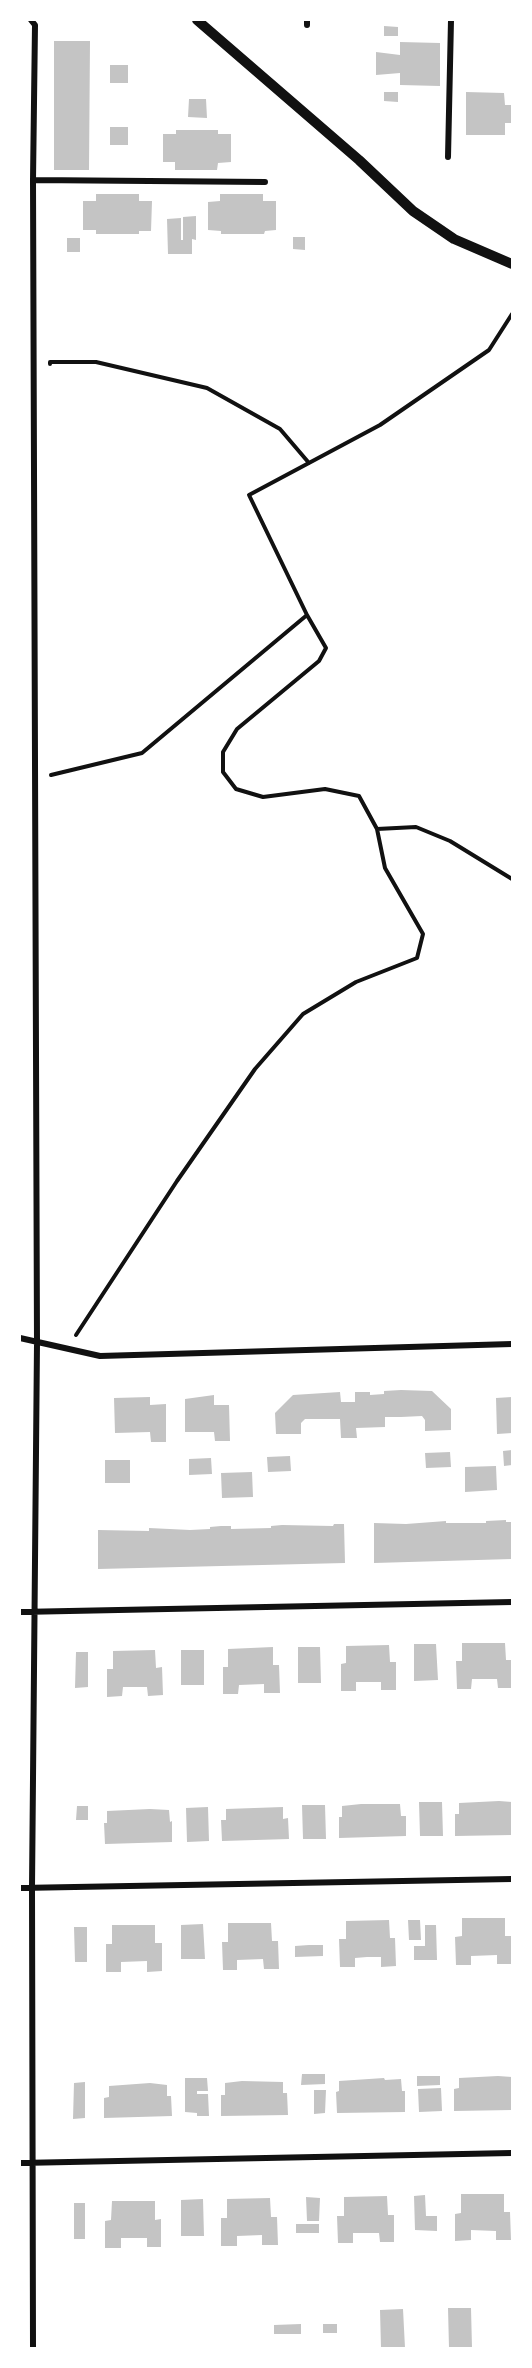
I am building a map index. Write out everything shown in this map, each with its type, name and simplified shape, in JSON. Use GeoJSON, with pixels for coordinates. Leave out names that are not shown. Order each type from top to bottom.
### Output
{"type":"FeatureCollection","features":[{"type":"Feature","properties":{"kind":"street"},"geometry":{"type":"LineString","coordinates":[[31,20],[35,25],[33,180],[37,1343],[32,1887],[33,2349]]}},
{"type":"Feature","properties":{"kind":"street"},"geometry":{"type":"LineString","coordinates":[[196,20],[360,160],[413,211],[454,239],[513,264]]}},
{"type":"Feature","properties":{"kind":"street"},"geometry":{"type":"LineString","coordinates":[[448,157],[451,20]]}},
{"type":"Feature","properties":{"kind":"street"},"geometry":{"type":"LineString","coordinates":[[33,180],[266,182]]}},
{"type":"Feature","properties":{"kind":"street"},"geometry":{"type":"LineString","coordinates":[[20,1338],[100,1356],[513,1344]]}},
{"type":"Feature","properties":{"kind":"street"},"geometry":{"type":"LineString","coordinates":[[20,1612],[513,1602]]}},
{"type":"Feature","properties":{"kind":"street"},"geometry":{"type":"LineString","coordinates":[[20,1888],[513,1879]]}},
{"type":"Feature","properties":{"kind":"street"},"geometry":{"type":"LineString","coordinates":[[20,2163],[513,2153]]}},
{"type":"Feature","properties":{"kind":"path"},"geometry":{"type":"LineString","coordinates":[[68,1349],[177,1181],[248,1078],[303,1014],[356,982],[417,958],[423,934],[384,868],[377,829],[358,796],[326,789],[263,797],[236,789],[223,772],[223,752],[237,729],[319,661],[326,648],[307,615],[249,495],[380,425],[489,350],[513,314]]}},
{"type":"Feature","properties":{"kind":"path"},"geometry":{"type":"LineString","coordinates":[[50,374],[50,362],[96,362],[207,388],[280,429],[309,463]]}},
{"type":"Feature","properties":{"kind":"path"},"geometry":{"type":"LineString","coordinates":[[48,764],[48,776],[142,753],[307,615]]}},
{"type":"Feature","properties":{"kind":"path"},"geometry":{"type":"LineString","coordinates":[[377,829],[416,827],[450,841],[513,879]]}},
{"type":"Feature","properties":{"kind":"building"},"geometry":{"type":"Polygon","coordinates":[[[384,26],[398,27],[398,36],[384,36],[384,26]]]}},
{"type":"Feature","properties":{"kind":"building"},"geometry":{"type":"Polygon","coordinates":[[[54,41],[90,41],[89,170],[54,170],[54,41]]]}},
{"type":"Feature","properties":{"kind":"building"},"geometry":{"type":"Polygon","coordinates":[[[400,42],[440,43],[440,86],[400,85],[400,73],[376,75],[376,52],[400,55],[400,42]]]}},
{"type":"Feature","properties":{"kind":"building"},"geometry":{"type":"Polygon","coordinates":[[[110,65],[128,65],[128,83],[110,83],[110,65]]]}},
{"type":"Feature","properties":{"kind":"building"},"geometry":{"type":"Polygon","coordinates":[[[384,92],[398,92],[398,102],[384,101],[384,92]]]}},
{"type":"Feature","properties":{"kind":"building"},"geometry":{"type":"Polygon","coordinates":[[[466,92],[504,93],[505,105],[512,105],[512,123],[505,123],[505,135],[466,135],[466,92]]]}},
{"type":"Feature","properties":{"kind":"building"},"geometry":{"type":"Polygon","coordinates":[[[189,99],[206,99],[207,118],[188,117],[189,99]]]}},
{"type":"Feature","properties":{"kind":"building"},"geometry":{"type":"Polygon","coordinates":[[[110,127],[128,127],[128,145],[110,145],[110,127]]]}},
{"type":"Feature","properties":{"kind":"building"},"geometry":{"type":"Polygon","coordinates":[[[176,130],[218,130],[218,134],[231,134],[231,162],[218,163],[217,170],[175,170],[175,162],[163,162],[163,134],[176,134],[176,130]]]}},
{"type":"Feature","properties":{"kind":"building"},"geometry":{"type":"Polygon","coordinates":[[[96,194],[139,194],[139,201],[152,201],[151,231],[139,231],[139,234],[96,234],[96,230],[83,230],[83,201],[96,201],[96,194]]]}},
{"type":"Feature","properties":{"kind":"building"},"geometry":{"type":"Polygon","coordinates":[[[220,194],[263,194],[263,201],[276,201],[276,230],[265,231],[264,234],[221,234],[221,231],[208,230],[208,202],[220,201],[220,194]]]}},
{"type":"Feature","properties":{"kind":"building"},"geometry":{"type":"Polygon","coordinates":[[[196,216],[196,240],[192,239],[192,254],[168,254],[167,219],[181,218],[181,240],[183,240],[183,217],[196,216]]]}},
{"type":"Feature","properties":{"kind":"building"},"geometry":{"type":"Polygon","coordinates":[[[293,237],[305,237],[305,250],[293,249],[293,237]]]}},
{"type":"Feature","properties":{"kind":"building"},"geometry":{"type":"Polygon","coordinates":[[[67,238],[80,238],[80,252],[67,252],[67,238]]]}},
{"type":"Feature","properties":{"kind":"building"},"geometry":{"type":"Polygon","coordinates":[[[401,1390],[432,1391],[451,1409],[451,1430],[425,1431],[425,1420],[422,1416],[385,1417],[385,1427],[356,1428],[357,1438],[341,1438],[340,1419],[305,1419],[301,1423],[301,1434],[276,1434],[275,1413],[293,1395],[340,1392],[341,1402],[355,1402],[355,1392],[370,1392],[370,1395],[401,1390]]]}},
{"type":"Feature","properties":{"kind":"building"},"geometry":{"type":"Polygon","coordinates":[[[214,1395],[214,1405],[229,1405],[230,1441],[215,1441],[214,1432],[185,1432],[185,1399],[214,1395]]]}},
{"type":"Feature","properties":{"kind":"building"},"geometry":{"type":"Polygon","coordinates":[[[150,1397],[150,1405],[166,1404],[166,1442],[151,1442],[150,1432],[115,1433],[114,1398],[150,1397]]]}},
{"type":"Feature","properties":{"kind":"building"},"geometry":{"type":"Polygon","coordinates":[[[512,1397],[512,1433],[497,1434],[496,1398],[512,1397]]]}},
{"type":"Feature","properties":{"kind":"building"},"geometry":{"type":"Polygon","coordinates":[[[512,1450],[512,1465],[504,1466],[503,1451],[512,1450]]]}},
{"type":"Feature","properties":{"kind":"building"},"geometry":{"type":"Polygon","coordinates":[[[450,1452],[451,1467],[426,1468],[425,1453],[450,1452]]]}},
{"type":"Feature","properties":{"kind":"building"},"geometry":{"type":"Polygon","coordinates":[[[290,1456],[291,1471],[268,1472],[267,1457],[290,1456]]]}},
{"type":"Feature","properties":{"kind":"building"},"geometry":{"type":"Polygon","coordinates":[[[211,1458],[212,1474],[189,1475],[189,1459],[211,1458]]]}},
{"type":"Feature","properties":{"kind":"building"},"geometry":{"type":"Polygon","coordinates":[[[105,1460],[130,1460],[130,1483],[105,1483],[105,1460]]]}},
{"type":"Feature","properties":{"kind":"building"},"geometry":{"type":"Polygon","coordinates":[[[496,1466],[497,1490],[465,1492],[465,1467],[496,1466]]]}},
{"type":"Feature","properties":{"kind":"building"},"geometry":{"type":"Polygon","coordinates":[[[252,1472],[253,1497],[222,1498],[221,1473],[252,1472]]]}},
{"type":"Feature","properties":{"kind":"building"},"geometry":{"type":"Polygon","coordinates":[[[506,1520],[506,1522],[512,1522],[512,1559],[374,1563],[374,1523],[406,1524],[446,1521],[446,1523],[486,1523],[486,1521],[506,1520]]]}},
{"type":"Feature","properties":{"kind":"building"},"geometry":{"type":"Polygon","coordinates":[[[344,1524],[345,1563],[98,1569],[98,1530],[149,1531],[149,1528],[190,1530],[221,1526],[231,1526],[231,1529],[271,1528],[271,1526],[282,1525],[333,1526],[344,1524]]]}},
{"type":"Feature","properties":{"kind":"building"},"geometry":{"type":"Polygon","coordinates":[[[462,1643],[505,1643],[506,1660],[512,1660],[512,1688],[498,1688],[497,1679],[472,1679],[471,1689],[457,1689],[456,1661],[462,1661],[462,1643]]]}},
{"type":"Feature","properties":{"kind":"building"},"geometry":{"type":"Polygon","coordinates":[[[414,1644],[436,1644],[438,1680],[414,1681],[414,1644]]]}},
{"type":"Feature","properties":{"kind":"building"},"geometry":{"type":"Polygon","coordinates":[[[389,1645],[390,1662],[396,1662],[396,1690],[381,1690],[381,1682],[356,1682],[356,1691],[341,1691],[341,1664],[346,1663],[346,1646],[389,1645]]]}},
{"type":"Feature","properties":{"kind":"building"},"geometry":{"type":"Polygon","coordinates":[[[273,1647],[273,1665],[279,1665],[280,1693],[264,1693],[264,1684],[239,1685],[238,1694],[223,1694],[223,1667],[228,1667],[228,1649],[273,1647]]]}},
{"type":"Feature","properties":{"kind":"building"},"geometry":{"type":"Polygon","coordinates":[[[298,1647],[320,1647],[321,1683],[298,1683],[298,1647]]]}},
{"type":"Feature","properties":{"kind":"building"},"geometry":{"type":"Polygon","coordinates":[[[155,1650],[156,1668],[162,1667],[163,1695],[148,1696],[147,1687],[123,1687],[122,1696],[107,1697],[107,1669],[113,1669],[113,1651],[155,1650]]]}},
{"type":"Feature","properties":{"kind":"building"},"geometry":{"type":"Polygon","coordinates":[[[181,1650],[204,1650],[204,1685],[181,1685],[181,1650]]]}},
{"type":"Feature","properties":{"kind":"building"},"geometry":{"type":"Polygon","coordinates":[[[76,1652],[88,1652],[88,1687],[75,1688],[76,1652]]]}},
{"type":"Feature","properties":{"kind":"building"},"geometry":{"type":"Polygon","coordinates":[[[419,1802],[442,1802],[443,1836],[420,1836],[419,1802]]]}},
{"type":"Feature","properties":{"kind":"building"},"geometry":{"type":"Polygon","coordinates":[[[512,1802],[512,1835],[455,1836],[455,1814],[459,1814],[459,1803],[512,1802]]]}},
{"type":"Feature","properties":{"kind":"building"},"geometry":{"type":"Polygon","coordinates":[[[400,1804],[401,1816],[406,1816],[406,1836],[339,1838],[339,1817],[342,1817],[342,1806],[400,1804]]]}},
{"type":"Feature","properties":{"kind":"building"},"geometry":{"type":"Polygon","coordinates":[[[302,1805],[325,1805],[326,1839],[303,1839],[302,1805]]]}},
{"type":"Feature","properties":{"kind":"building"},"geometry":{"type":"Polygon","coordinates":[[[77,1806],[88,1806],[88,1820],[76,1820],[77,1806]]]}},
{"type":"Feature","properties":{"kind":"building"},"geometry":{"type":"Polygon","coordinates":[[[208,1807],[209,1841],[187,1842],[186,1808],[208,1807]]]}},
{"type":"Feature","properties":{"kind":"building"},"geometry":{"type":"Polygon","coordinates":[[[283,1807],[283,1819],[288,1818],[289,1839],[222,1841],[221,1820],[226,1820],[226,1809],[283,1807]]]}},
{"type":"Feature","properties":{"kind":"building"},"geometry":{"type":"Polygon","coordinates":[[[169,1810],[170,1822],[172,1821],[172,1842],[105,1844],[104,1823],[107,1823],[107,1811],[169,1810]]]}},
{"type":"Feature","properties":{"kind":"building"},"geometry":{"type":"Polygon","coordinates":[[[462,1918],[505,1918],[505,1936],[512,1936],[512,1964],[497,1964],[497,1955],[471,1956],[471,1965],[456,1965],[455,1937],[462,1936],[462,1918]]]}},
{"type":"Feature","properties":{"kind":"building"},"geometry":{"type":"Polygon","coordinates":[[[389,1920],[390,1938],[395,1938],[396,1966],[381,1967],[381,1957],[367,1957],[355,1958],[355,1967],[340,1967],[339,1939],[346,1939],[346,1921],[389,1920]]]}},
{"type":"Feature","properties":{"kind":"building"},"geometry":{"type":"Polygon","coordinates":[[[408,1920],[420,1920],[421,1940],[409,1940],[408,1920]]]}},
{"type":"Feature","properties":{"kind":"building"},"geometry":{"type":"Polygon","coordinates":[[[228,1923],[271,1923],[272,1941],[278,1941],[279,1969],[264,1969],[263,1959],[237,1960],[237,1970],[223,1970],[222,1942],[228,1942],[228,1923]]]}},
{"type":"Feature","properties":{"kind":"building"},"geometry":{"type":"Polygon","coordinates":[[[203,1924],[205,1959],[181,1959],[181,1925],[203,1924]]]}},
{"type":"Feature","properties":{"kind":"building"},"geometry":{"type":"Polygon","coordinates":[[[112,1925],[155,1925],[155,1943],[162,1943],[162,1971],[147,1972],[147,1961],[121,1962],[121,1972],[106,1972],[106,1944],[112,1944],[112,1925]]]}},
{"type":"Feature","properties":{"kind":"building"},"geometry":{"type":"Polygon","coordinates":[[[425,1925],[436,1925],[437,1960],[414,1960],[414,1946],[425,1946],[425,1925]]]}},
{"type":"Feature","properties":{"kind":"building"},"geometry":{"type":"Polygon","coordinates":[[[74,1927],[87,1927],[87,1962],[75,1962],[74,1927]]]}},
{"type":"Feature","properties":{"kind":"building"},"geometry":{"type":"Polygon","coordinates":[[[323,1945],[323,1956],[295,1957],[295,1946],[323,1945]]]}},
{"type":"Feature","properties":{"kind":"building"},"geometry":{"type":"Polygon","coordinates":[[[302,2074],[325,2074],[325,2084],[301,2085],[302,2074]]]}},
{"type":"Feature","properties":{"kind":"building"},"geometry":{"type":"Polygon","coordinates":[[[417,2076],[440,2076],[440,2085],[417,2086],[417,2076]]]}},
{"type":"Feature","properties":{"kind":"building"},"geometry":{"type":"Polygon","coordinates":[[[512,2077],[512,2110],[454,2111],[454,2089],[459,2088],[459,2078],[512,2077]]]}},
{"type":"Feature","properties":{"kind":"building"},"geometry":{"type":"Polygon","coordinates":[[[185,2078],[207,2078],[208,2091],[197,2091],[197,2094],[208,2094],[209,2116],[197,2116],[197,2113],[185,2112],[185,2078]]]}},
{"type":"Feature","properties":{"kind":"building"},"geometry":{"type":"Polygon","coordinates":[[[384,2078],[385,2080],[401,2079],[402,2091],[405,2091],[405,2112],[337,2113],[336,2092],[339,2091],[339,2081],[384,2078]]]}},
{"type":"Feature","properties":{"kind":"building"},"geometry":{"type":"Polygon","coordinates":[[[85,2082],[85,2118],[73,2119],[74,2083],[85,2082]]]}},
{"type":"Feature","properties":{"kind":"building"},"geometry":{"type":"Polygon","coordinates":[[[283,2082],[283,2093],[287,2093],[288,2115],[221,2116],[221,2095],[225,2095],[225,2083],[283,2082]]]}},
{"type":"Feature","properties":{"kind":"building"},"geometry":{"type":"Polygon","coordinates":[[[150,2083],[167,2085],[167,2096],[171,2096],[172,2116],[104,2118],[104,2098],[109,2097],[109,2086],[150,2083]]]}},
{"type":"Feature","properties":{"kind":"building"},"geometry":{"type":"Polygon","coordinates":[[[441,2088],[442,2111],[419,2112],[418,2089],[441,2088]]]}},
{"type":"Feature","properties":{"kind":"building"},"geometry":{"type":"Polygon","coordinates":[[[314,2090],[326,2090],[325,2113],[314,2114],[314,2090]]]}},
{"type":"Feature","properties":{"kind":"building"},"geometry":{"type":"Polygon","coordinates":[[[461,2194],[504,2194],[504,2212],[510,2212],[511,2240],[496,2240],[496,2231],[471,2230],[471,2240],[455,2241],[455,2214],[461,2213],[461,2194]]]}},
{"type":"Feature","properties":{"kind":"building"},"geometry":{"type":"Polygon","coordinates":[[[425,2195],[426,2216],[437,2216],[437,2231],[415,2230],[414,2196],[425,2195]]]}},
{"type":"Feature","properties":{"kind":"building"},"geometry":{"type":"Polygon","coordinates":[[[387,2196],[388,2215],[394,2215],[394,2242],[380,2242],[379,2233],[353,2233],[353,2243],[338,2243],[337,2216],[344,2216],[344,2197],[387,2196]]]}},
{"type":"Feature","properties":{"kind":"building"},"geometry":{"type":"Polygon","coordinates":[[[306,2197],[320,2198],[319,2221],[307,2221],[306,2197]]]}},
{"type":"Feature","properties":{"kind":"building"},"geometry":{"type":"Polygon","coordinates":[[[270,2198],[271,2217],[277,2217],[278,2245],[262,2245],[262,2235],[237,2236],[237,2246],[221,2246],[221,2218],[227,2218],[227,2199],[270,2198]]]}},
{"type":"Feature","properties":{"kind":"building"},"geometry":{"type":"Polygon","coordinates":[[[203,2199],[204,2236],[181,2236],[181,2200],[203,2199]]]}},
{"type":"Feature","properties":{"kind":"building"},"geometry":{"type":"Polygon","coordinates":[[[112,2201],[155,2201],[155,2220],[161,2219],[161,2247],[147,2247],[147,2238],[121,2238],[121,2248],[105,2248],[105,2221],[111,2220],[112,2201]]]}},
{"type":"Feature","properties":{"kind":"building"},"geometry":{"type":"Polygon","coordinates":[[[74,2203],[85,2203],[85,2239],[74,2239],[74,2203]]]}},
{"type":"Feature","properties":{"kind":"building"},"geometry":{"type":"Polygon","coordinates":[[[296,2224],[319,2224],[319,2233],[296,2233],[296,2224]]]}},
{"type":"Feature","properties":{"kind":"building"},"geometry":{"type":"Polygon","coordinates":[[[448,2308],[471,2308],[472,2348],[449,2348],[448,2308]]]}},
{"type":"Feature","properties":{"kind":"building"},"geometry":{"type":"Polygon","coordinates":[[[403,2309],[405,2348],[381,2348],[380,2310],[403,2309]]]}},
{"type":"Feature","properties":{"kind":"building"},"geometry":{"type":"Polygon","coordinates":[[[301,2324],[301,2334],[274,2334],[274,2325],[301,2324]]]}},
{"type":"Feature","properties":{"kind":"building"},"geometry":{"type":"Polygon","coordinates":[[[323,2324],[337,2324],[337,2333],[323,2333],[323,2324]]]}}]}
